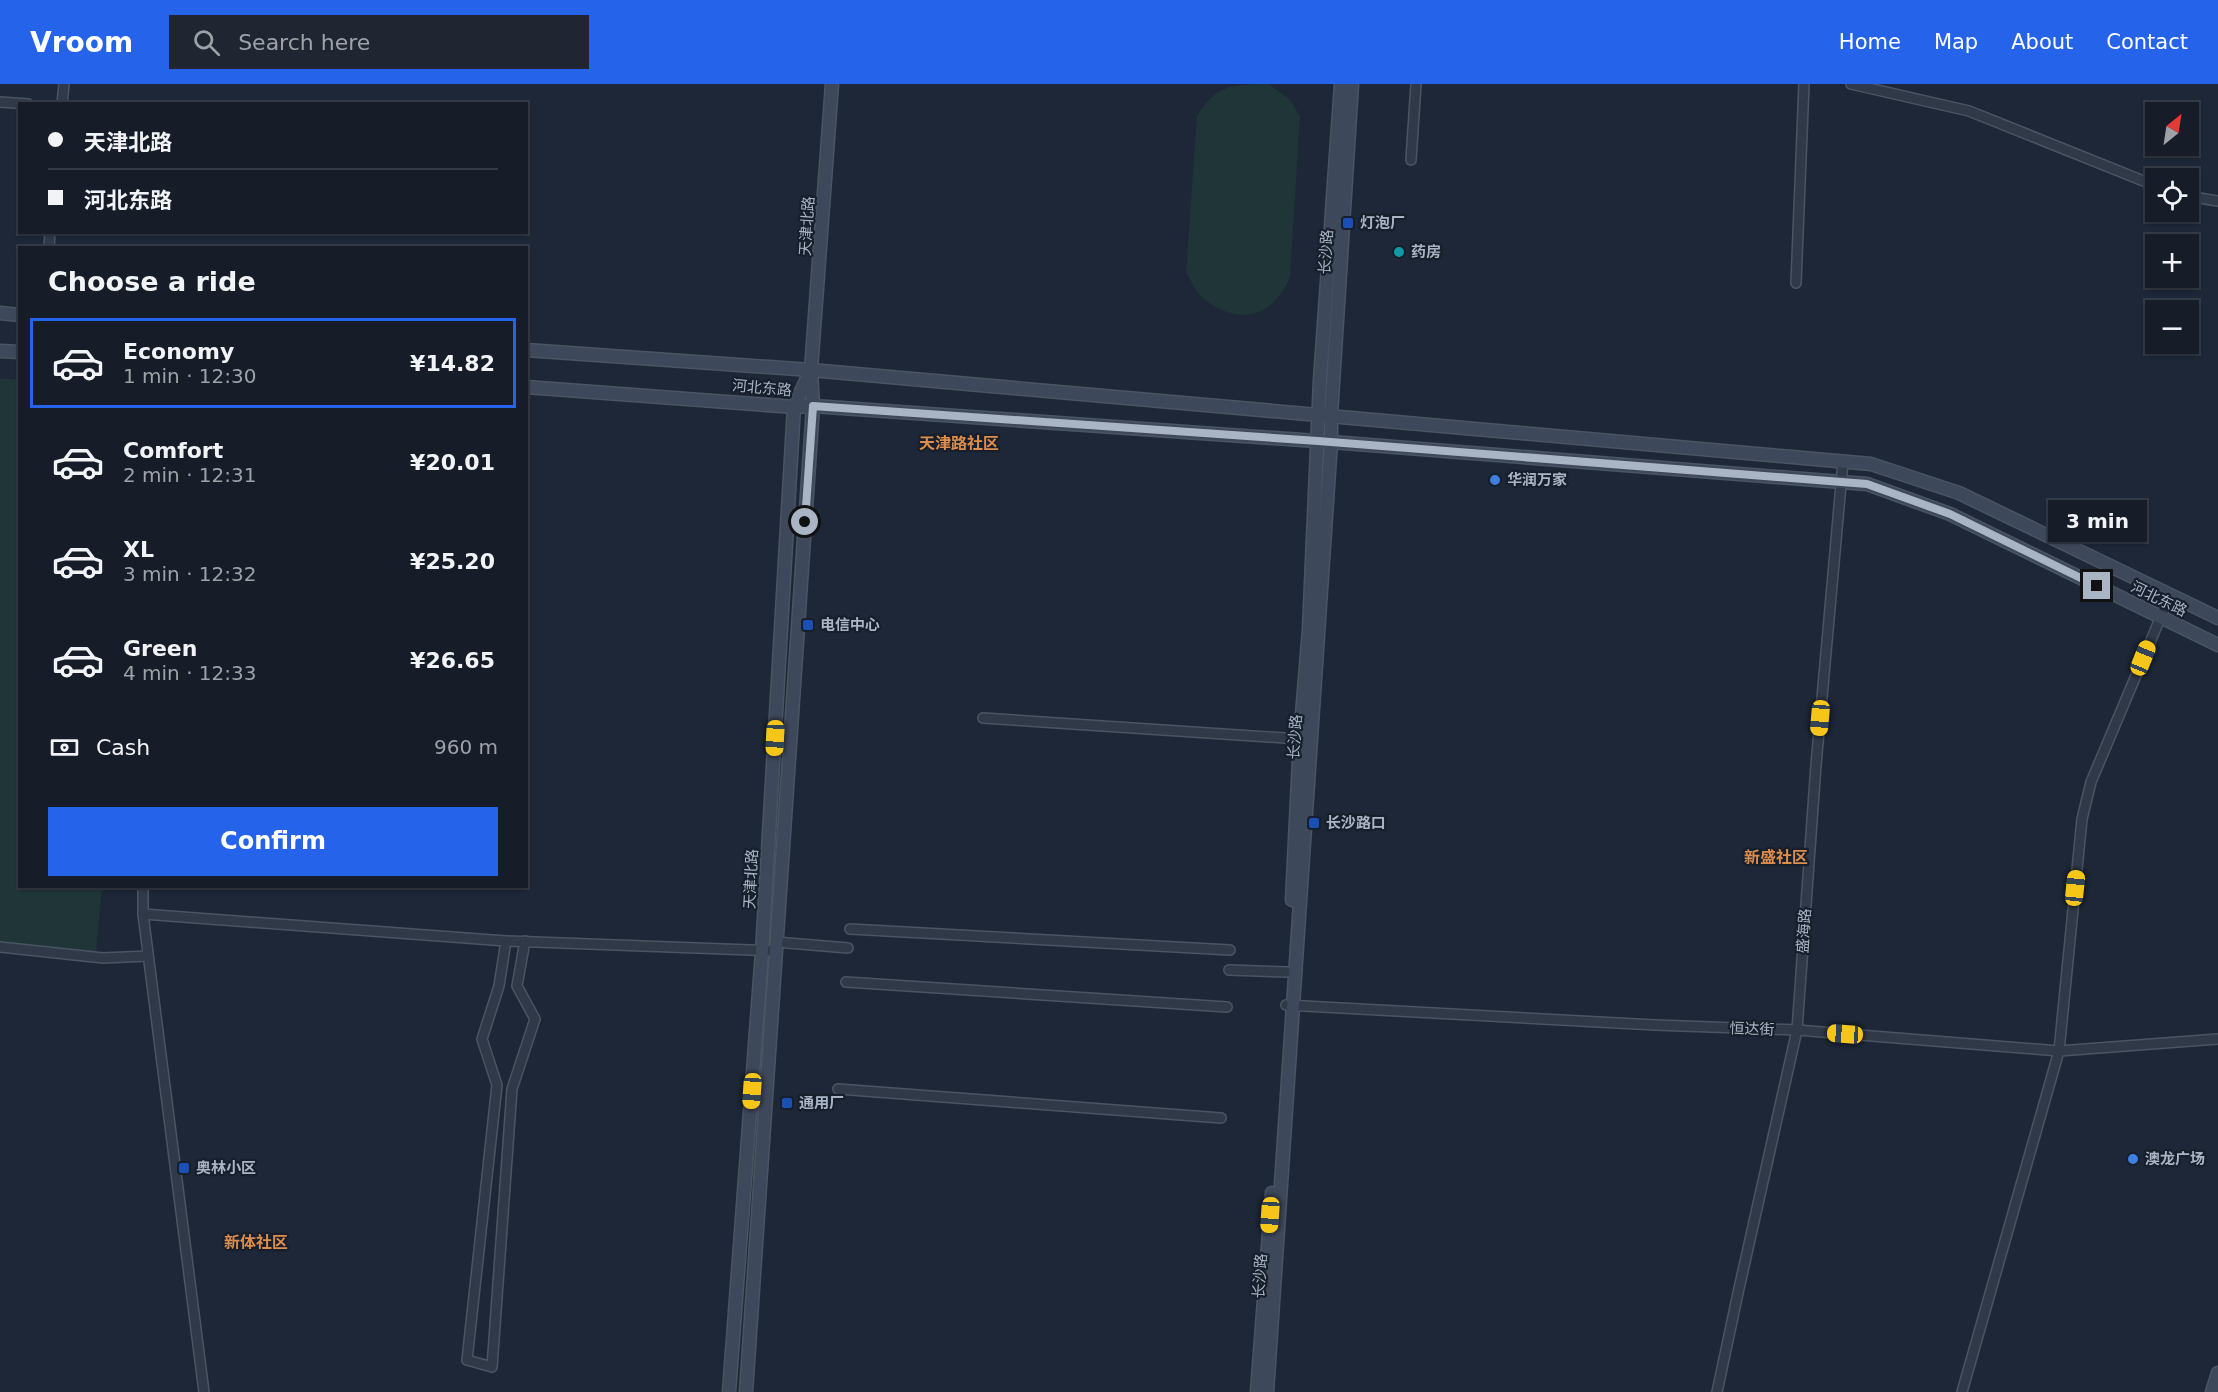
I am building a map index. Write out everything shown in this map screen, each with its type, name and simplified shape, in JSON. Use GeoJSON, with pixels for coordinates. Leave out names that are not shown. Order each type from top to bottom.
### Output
{"type":"FeatureCollection","features":[{"type":"Feature","properties":{"kind":"street"},"geometry":{"type":"LineString","coordinates":[[62,102],[64,84]]}},
{"type":"Feature","properties":{"kind":"street","name":"天津北路"},"geometry":{"type":"LineString","coordinates":[[746,1392],[813,406],[811,370],[832,84]]}},
{"type":"Feature","properties":{"kind":"street","name":"长沙路"},"geometry":{"type":"LineString","coordinates":[[1257,1392],[1290,1005],[1331,442],[1325,415],[1341,84]]}},
{"type":"Feature","properties":{"kind":"street","name":"长沙路"},"geometry":{"type":"LineString","coordinates":[[1267,1392],[1290,1005],[1288,972],[1318,441],[1325,415],[1352,84]]}},
{"type":"Feature","properties":{"kind":"street"},"geometry":{"type":"LineString","coordinates":[[1411,160],[1416,84]]}},
{"type":"Feature","properties":{"kind":"street"},"geometry":{"type":"LineString","coordinates":[[1796,283],[1804,84]]}},
{"type":"Feature","properties":{"kind":"street"},"geometry":{"type":"LineString","coordinates":[[1856,84],[1969,111],[2145,182]]}},
{"type":"Feature","properties":{"kind":"street"},"geometry":{"type":"LineString","coordinates":[[0,102],[18,103]]}},
{"type":"Feature","properties":{"kind":"street"},"geometry":{"type":"LineString","coordinates":[[2199,198],[2218,201]]}},
{"type":"Feature","properties":{"kind":"street"},"geometry":{"type":"LineString","coordinates":[[0,314],[18,315]]}},
{"type":"Feature","properties":{"kind":"street"},"geometry":{"type":"LineString","coordinates":[[528,350],[811,370],[1871,464],[1959,493],[2218,618]]}},
{"type":"Feature","properties":{"kind":"street"},"geometry":{"type":"LineString","coordinates":[[0,351],[18,352]]}},
{"type":"Feature","properties":{"kind":"street","name":"天津北路"},"geometry":{"type":"LineString","coordinates":[[729,1392],[762,952],[794,407],[811,370]]}},
{"type":"Feature","properties":{"kind":"street","name":"河北东路"},"geometry":{"type":"LineString","coordinates":[[528,387],[1318,441],[1867,484],[1950,514],[2218,645]]}},
{"type":"Feature","properties":{"kind":"street","name":"盛海路"},"geometry":{"type":"LineString","coordinates":[[1718,1392],[1797,1030],[1816,765],[1844,462]]}},
{"type":"Feature","properties":{"kind":"street"},"geometry":{"type":"LineString","coordinates":[[1962,1392],[2059,1051],[2082,819],[2091,782],[2170,595]]}},
{"type":"Feature","properties":{"kind":"street"},"geometry":{"type":"LineString","coordinates":[[983,718],[1300,739]]}},
{"type":"Feature","properties":{"kind":"street"},"geometry":{"type":"LineString","coordinates":[[143,888],[143,914],[148,956],[204,1392]]}},
{"type":"Feature","properties":{"kind":"street"},"geometry":{"type":"LineString","coordinates":[[143,914],[506,941],[762,952],[776,946],[848,948]]}},
{"type":"Feature","properties":{"kind":"street"},"geometry":{"type":"LineString","coordinates":[[850,929],[1230,950]]}},
{"type":"Feature","properties":{"kind":"street"},"geometry":{"type":"LineString","coordinates":[[506,941],[500,986],[482,1039],[497,1084],[466,1360],[492,1367],[512,1089],[535,1019],[517,986],[525,941]]}},
{"type":"Feature","properties":{"kind":"street"},"geometry":{"type":"LineString","coordinates":[[0,947],[103,958],[148,956]]}},
{"type":"Feature","properties":{"kind":"street"},"geometry":{"type":"LineString","coordinates":[[1229,970],[1288,972]]}},
{"type":"Feature","properties":{"kind":"street"},"geometry":{"type":"LineString","coordinates":[[846,982],[1227,1007]]}},
{"type":"Feature","properties":{"kind":"street","name":"恒达街"},"geometry":{"type":"LineString","coordinates":[[1290,1005],[1797,1030],[2059,1051],[2218,1039]]}},
{"type":"Feature","properties":{"kind":"street"},"geometry":{"type":"LineString","coordinates":[[838,1089],[1221,1118]]}},
{"type":"Feature","properties":{"kind":"street"},"geometry":{"type":"LineString","coordinates":[[2212,1392],[2218,1373]]}},
{"type":"Feature","properties":{"kind":"green space"},"geometry":{"type":"Polygon","coordinates":[[[1246,84],[1269,84],[1290,100],[1300,116],[1290,277],[1285,288],[1271,305],[1253,314],[1243,315],[1232,313],[1208,302],[1197,292],[1186,272],[1197,116],[1211,98],[1227,88],[1246,84]]]}},
{"type":"Feature","properties":{"kind":"green space"},"geometry":{"type":"Polygon","coordinates":[[[0,378],[18,380],[18,888],[102,888],[96,952],[0,948],[0,378]]]}},
{"type":"Feature","properties":{"kind":"place","name":"灯泡厂"},"geometry":{"type":"Point","coordinates":[1348,223]}},
{"type":"Feature","properties":{"kind":"place","name":"药房"},"geometry":{"type":"Point","coordinates":[1399,252]}},
{"type":"Feature","properties":{"kind":"place","name":"华润万家"},"geometry":{"type":"Point","coordinates":[1495,480]}},
{"type":"Feature","properties":{"kind":"place","name":"电信中心"},"geometry":{"type":"Point","coordinates":[808,625]}},
{"type":"Feature","properties":{"kind":"place","name":"长沙路口"},"geometry":{"type":"Point","coordinates":[1314,823]}},
{"type":"Feature","properties":{"kind":"place","name":"通用厂"},"geometry":{"type":"Point","coordinates":[787,1103]}},
{"type":"Feature","properties":{"kind":"place","name":"澳龙广场"},"geometry":{"type":"Point","coordinates":[2133,1159]}},
{"type":"Feature","properties":{"kind":"place","name":"奥林小区"},"geometry":{"type":"Point","coordinates":[184,1168]}},
{"type":"Feature","properties":{"kind":"district","name":"天津路社区"},"geometry":{"type":"Point","coordinates":[959,443]}},
{"type":"Feature","properties":{"kind":"district","name":"新盛社区"},"geometry":{"type":"Point","coordinates":[1776,857]}},
{"type":"Feature","properties":{"kind":"district","name":"新体社区"},"geometry":{"type":"Point","coordinates":[256,1242]}},
{"type":"Feature","properties":{"kind":"route"},"geometry":{"type":"LineString","coordinates":[[805,522],[813,406],[1318,441],[1867,484],[1950,514],[2097,586]]}}]}
